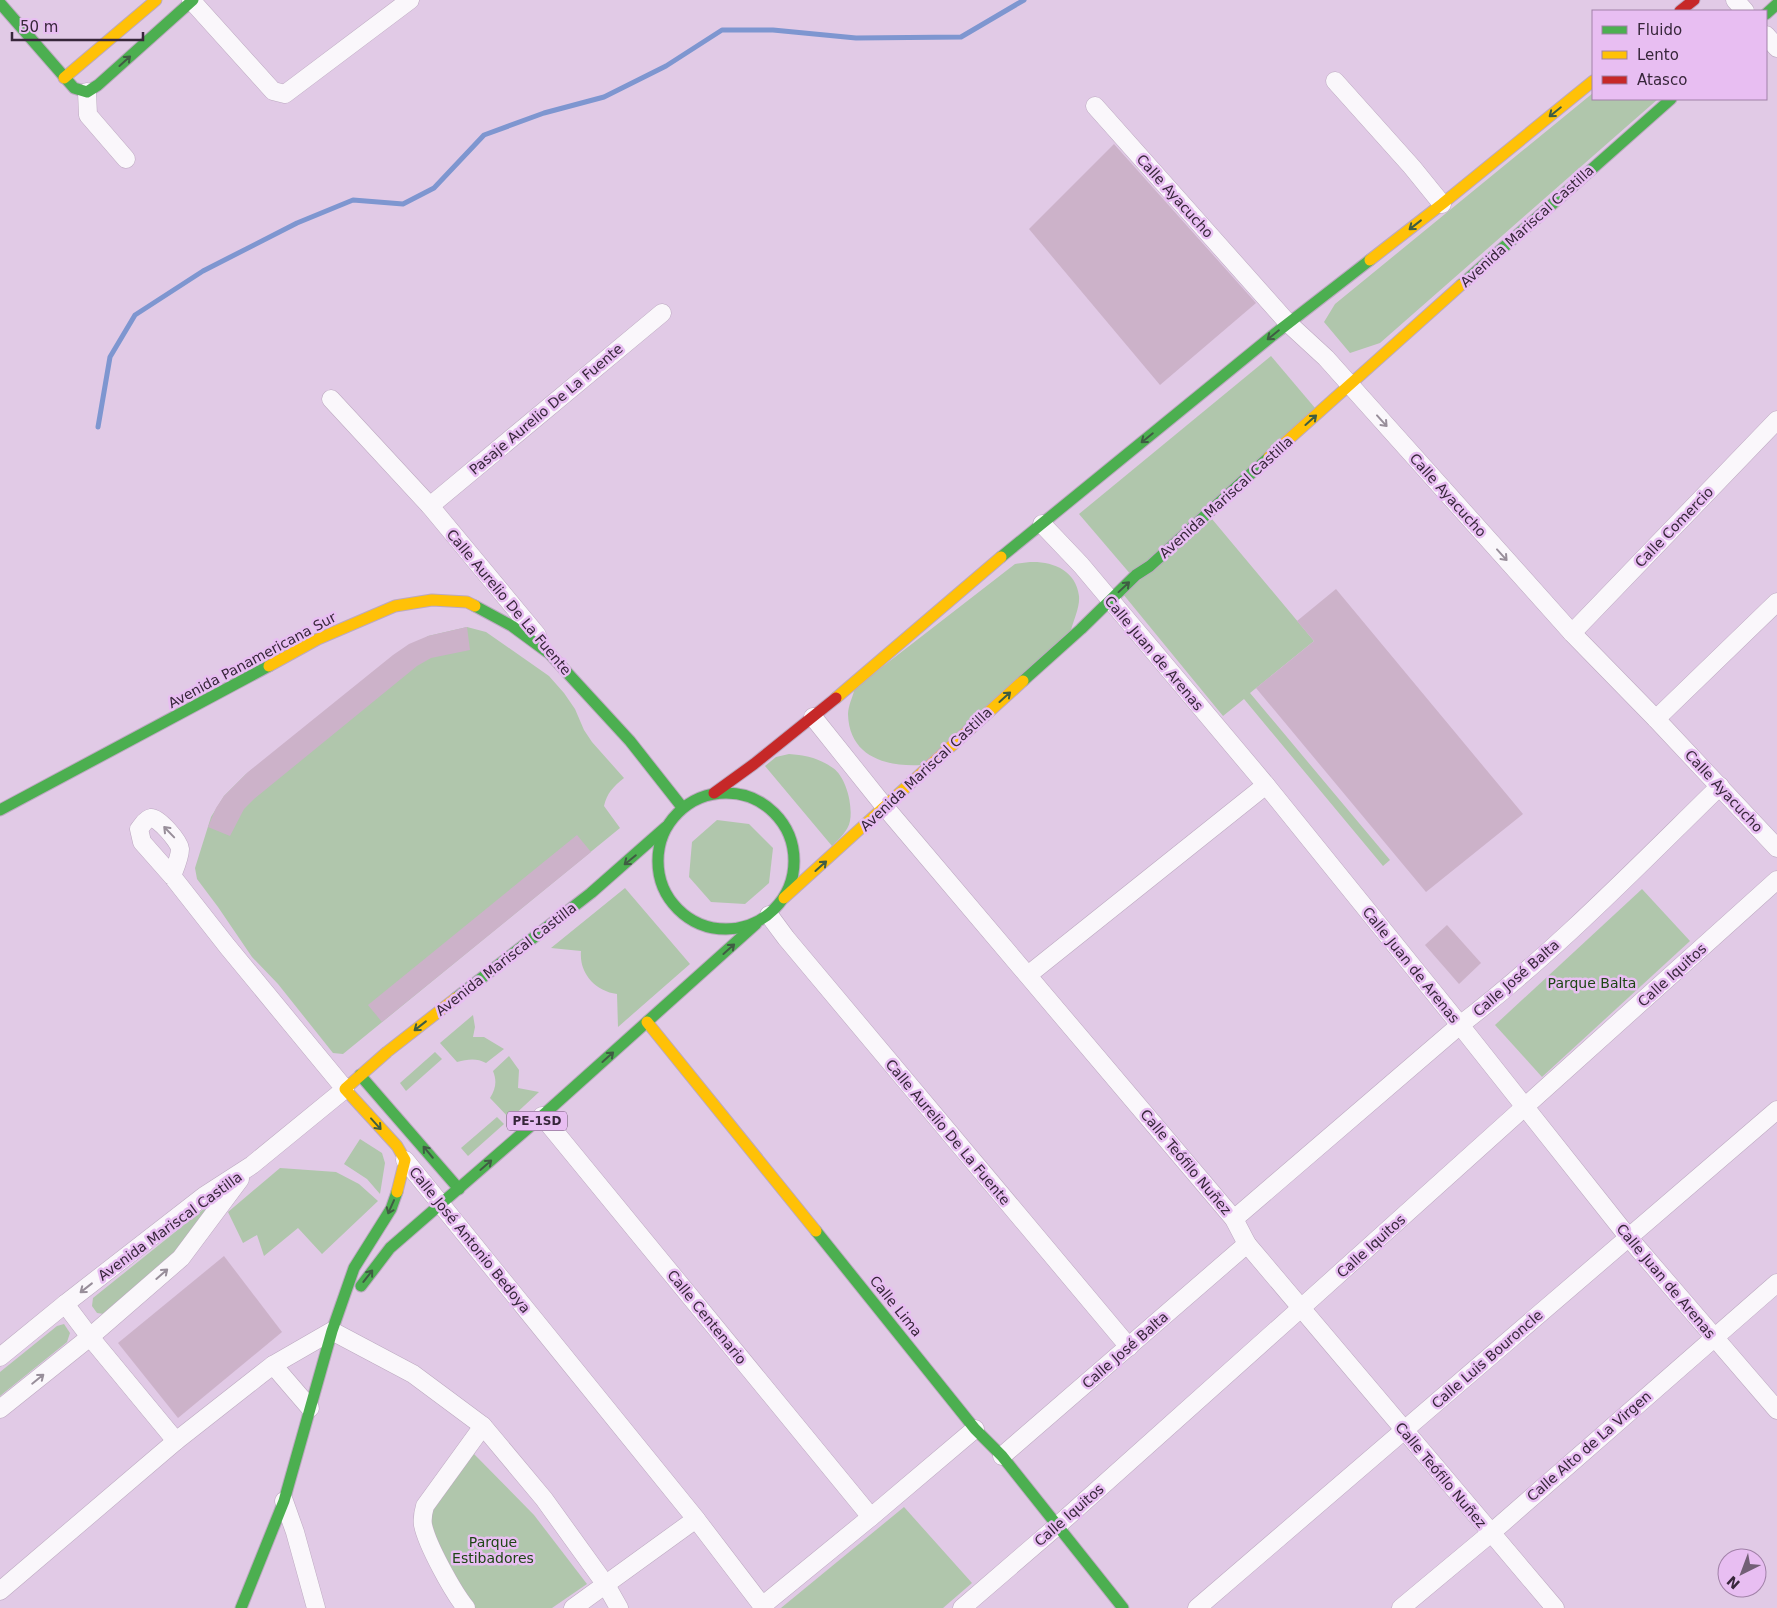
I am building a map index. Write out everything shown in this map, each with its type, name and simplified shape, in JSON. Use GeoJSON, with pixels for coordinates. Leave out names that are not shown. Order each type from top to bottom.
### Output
{"type":"FeatureCollection","features":[{"type":"Feature","properties":{"kind":"street"},"geometry":{"type":"LineString","coordinates":[[64,78],[156,0]]}},
{"type":"Feature","properties":{"kind":"street"},"geometry":{"type":"LineString","coordinates":[[0,3],[64,78],[74,88],[87,92],[98,85],[192,0],[273,91],[285,94],[410,0]]}},
{"type":"Feature","properties":{"kind":"street"},"geometry":{"type":"LineString","coordinates":[[1681,10],[1694,0]]}},
{"type":"Feature","properties":{"kind":"street"},"geometry":{"type":"LineString","coordinates":[[1735,0],[1744,10]]}},
{"type":"Feature","properties":{"kind":"street"},"geometry":{"type":"LineString","coordinates":[[1767,13],[1777,4]]}},
{"type":"Feature","properties":{"kind":"street"},"geometry":{"type":"LineString","coordinates":[[1767,36],[1777,48]]}},
{"type":"Feature","properties":{"kind":"street"},"geometry":{"type":"LineString","coordinates":[[1335,81],[1442,204]]}},
{"type":"Feature","properties":{"kind":"street"},"geometry":{"type":"LineString","coordinates":[[714,793],[754,764],[864,676],[1042,524],[1288,323],[1442,204],[1592,82]]}},
{"type":"Feature","properties":{"kind":"street"},"geometry":{"type":"LineString","coordinates":[[87,92],[88,115],[126,160]]}},
{"type":"Feature","properties":{"kind":"street","name":"Avenida Mariscal Castilla"},"geometry":{"type":"LineString","coordinates":[[784,898],[1136,575],[1150,566],[1349,384],[1670,100]]}},
{"type":"Feature","properties":{"kind":"street","name":"Calle Ayacucho"},"geometry":{"type":"LineString","coordinates":[[1095,106],[1288,323],[1326,358],[1572,634],[1656,719],[1777,848]]}},
{"type":"Feature","properties":{"kind":"street","name":"Pasaje Aurelio De La Fuente"},"geometry":{"type":"LineString","coordinates":[[430,506],[662,313]]}},
{"type":"Feature","properties":{"kind":"street","name":"Calle Aurelio De La Fuente"},"geometry":{"type":"LineString","coordinates":[[332,399],[430,506],[530,625],[550,654],[630,741],[682,807]]}},
{"type":"Feature","properties":{"kind":"street","name":"Calle Comercio"},"geometry":{"type":"LineString","coordinates":[[1572,634],[1777,420]]}},
{"type":"Feature","properties":{"kind":"street","name":"Calle Juan de Arenas"},"geometry":{"type":"LineString","coordinates":[[1042,524],[1081,565],[1109,601],[1266,785],[1629,1238],[1777,1410]]}},
{"type":"Feature","properties":{"kind":"street","name":"Avenida Panamericana Sur"},"geometry":{"type":"LineString","coordinates":[[0,810],[318,640],[395,606],[432,600],[467,602],[512,626],[550,654]]}},
{"type":"Feature","properties":{"kind":"street"},"geometry":{"type":"LineString","coordinates":[[1656,719],[1777,602]]}},
{"type":"Feature","properties":{"kind":"street","name":"Calle Teófilo Nuñez"},"geometry":{"type":"LineString","coordinates":[[813,717],[885,807],[1234,1219],[1247,1244],[1555,1608]]}},
{"type":"Feature","properties":{"kind":"street"},"geometry":{"type":"LineString","coordinates":[[1028,976],[1266,785]]}},
{"type":"Feature","properties":{"kind":"street","name":"Calle José Balta"},"geometry":{"type":"LineString","coordinates":[[1234,1219],[1460,1025],[1486,1005],[1589,913],[1720,786]]}},
{"type":"Feature","properties":{"kind":"street"},"geometry":{"type":"LineString","coordinates":[[726,792],[755,798],[772,810],[786,826],[794,849],[795,860],[792,883],[784,898],[762,919],[740,928],[722,929],[704,926],[688,917],[676,907],[665,891],[659,875],[660,842],[666,827],[682,807],[700,797],[714,793],[726,792]]}},
{"type":"Feature","properties":{"kind":"street","name":"Avenida Mariscal Castilla"},"geometry":{"type":"LineString","coordinates":[[345,1089],[397,1044],[581,900],[642,850],[666,827]]}},
{"type":"Feature","properties":{"kind":"street","name":"Calle José Antonio Bedoya"},"geometry":{"type":"LineString","coordinates":[[172,876],[226,946],[345,1089],[397,1146],[405,1160],[696,1520],[763,1607]]}},
{"type":"Feature","properties":{"kind":"street","name":"Calle Iquitos"},"geometry":{"type":"LineString","coordinates":[[962,1608],[1056,1527],[1777,880]]}},
{"type":"Feature","properties":{"kind":"street","name":"Calle Aurelio De La Fuente"},"geometry":{"type":"LineString","coordinates":[[762,919],[786,938],[1128,1347]]}},
{"type":"Feature","properties":{"kind":"street","name":"PE-1SD"},"geometry":{"type":"LineString","coordinates":[[332,1332],[362,1284],[390,1248],[542,1116],[762,919]]}},
{"type":"Feature","properties":{"kind":"street","name":"Calle Lima"},"geometry":{"type":"LineString","coordinates":[[646,1022],[975,1429],[1002,1456],[1056,1527],[1123,1608]]}},
{"type":"Feature","properties":{"kind":"street"},"geometry":{"type":"LineString","coordinates":[[360,1075],[459,1189]]}},
{"type":"Feature","properties":{"kind":"street"},"geometry":{"type":"LineString","coordinates":[[252,1165],[345,1089]]}},
{"type":"Feature","properties":{"kind":"street","name":"Calle Luis Bouroncle"},"geometry":{"type":"LineString","coordinates":[[1197,1608],[1777,1110]]}},
{"type":"Feature","properties":{"kind":"street","name":"Calle Centenario"},"geometry":{"type":"LineString","coordinates":[[542,1116],[871,1517]]}},
{"type":"Feature","properties":{"kind":"street"},"geometry":{"type":"LineString","coordinates":[[241,1608],[284,1501],[332,1332],[354,1268],[391,1209],[405,1160]]}},
{"type":"Feature","properties":{"kind":"street","name":"Avenida Mariscal Castilla"},"geometry":{"type":"LineString","coordinates":[[0,1357],[204,1196],[252,1165]]}},
{"type":"Feature","properties":{"kind":"street","name":"Avenida Mariscal Castilla"},"geometry":{"type":"LineString","coordinates":[[0,1409],[90,1337],[182,1258],[225,1198],[252,1165]]}},
{"type":"Feature","properties":{"kind":"street","name":"Calle José Balta"},"geometry":{"type":"LineString","coordinates":[[1002,1456],[1247,1244]]}},
{"type":"Feature","properties":{"kind":"street","name":"Calle Alto de La Virgen"},"geometry":{"type":"LineString","coordinates":[[1401,1608],[1491,1533],[1777,1283]]}},
{"type":"Feature","properties":{"kind":"street"},"geometry":{"type":"LineString","coordinates":[[65,1304],[176,1441]]}},
{"type":"Feature","properties":{"kind":"street"},"geometry":{"type":"LineString","coordinates":[[0,1591],[176,1441],[273,1365],[332,1332]]}},
{"type":"Feature","properties":{"kind":"street"},"geometry":{"type":"LineString","coordinates":[[332,1332],[413,1374],[483,1426],[544,1499],[606,1585],[619,1608]]}},
{"type":"Feature","properties":{"kind":"street"},"geometry":{"type":"LineString","coordinates":[[273,1365],[310,1408]]}},
{"type":"Feature","properties":{"kind":"street"},"geometry":{"type":"LineString","coordinates":[[466,1608],[431,1547],[423,1527],[422,1516],[425,1506],[483,1426]]}},
{"type":"Feature","properties":{"kind":"street"},"geometry":{"type":"LineString","coordinates":[[763,1607],[975,1429]]}},
{"type":"Feature","properties":{"kind":"street"},"geometry":{"type":"LineString","coordinates":[[284,1501],[295,1532],[316,1608]]}},
{"type":"Feature","properties":{"kind":"street"},"geometry":{"type":"LineString","coordinates":[[573,1608],[696,1520]]}},
{"type":"Feature","properties":{"kind":"green space"},"geometry":{"type":"Polygon","coordinates":[[[1592,94],[1592,100],[1657,100],[1380,343],[1350,353],[1324,322],[1335,304],[1592,94]]]}},
{"type":"Feature","properties":{"kind":"green space"},"geometry":{"type":"Polygon","coordinates":[[[1271,356],[1315,408],[1132,576],[1079,514],[1271,356]]]}},
{"type":"Feature","properties":{"kind":"green space"},"geometry":{"type":"Polygon","coordinates":[[[1212,519],[1314,641],[1250,693],[1390,860],[1383,866],[1244,699],[1223,716],[1123,594],[1212,519]]]}},
{"type":"Feature","properties":{"kind":"green space"},"geometry":{"type":"Polygon","coordinates":[[[1030,562],[1054,565],[1062,569],[1073,580],[1077,587],[1079,600],[1071,630],[921,765],[895,764],[882,761],[862,749],[855,740],[850,728],[848,714],[855,688],[1015,564],[1030,562]]]}},
{"type":"Feature","properties":{"kind":"green space"},"geometry":{"type":"Polygon","coordinates":[[[467,627],[486,632],[549,676],[564,693],[575,709],[584,730],[592,742],[624,778],[611,790],[604,806],[620,828],[343,1054],[333,1053],[278,984],[252,957],[197,879],[195,868],[211,817],[224,796],[246,774],[428,636],[467,627]]]}},
{"type":"Feature","properties":{"kind":"green space"},"geometry":{"type":"Polygon","coordinates":[[[789,754],[801,755],[822,762],[838,772],[842,778],[848,792],[850,821],[840,838],[832,846],[765,766],[776,757],[789,754]]]}},
{"type":"Feature","properties":{"kind":"green space"},"geometry":{"type":"Polygon","coordinates":[[[717,820],[749,824],[773,848],[769,883],[745,904],[711,902],[689,877],[692,842],[717,820]]]}},
{"type":"Feature","properties":{"kind":"green space"},"geometry":{"type":"Polygon","coordinates":[[[625,888],[690,964],[618,1027],[617,994],[602,989],[590,980],[583,967],[581,951],[551,948],[625,888]]]}},
{"type":"Feature","properties":{"kind":"green space","name":"Parque Balta"},"geometry":{"type":"Polygon","coordinates":[[[1642,889],[1690,941],[1542,1077],[1495,1025],[1642,889]]]}},
{"type":"Feature","properties":{"kind":"green space"},"geometry":{"type":"Polygon","coordinates":[[[473,1015],[475,1027],[473,1037],[484,1037],[504,1049],[486,1063],[479,1060],[457,1062],[440,1043],[473,1015]]]}},
{"type":"Feature","properties":{"kind":"green space"},"geometry":{"type":"Polygon","coordinates":[[[435,1052],[442,1059],[406,1091],[400,1083],[435,1052]]]}},
{"type":"Feature","properties":{"kind":"green space"},"geometry":{"type":"Polygon","coordinates":[[[509,1056],[519,1070],[518,1088],[539,1092],[510,1119],[490,1098],[495,1084],[493,1071],[509,1056]]]}},
{"type":"Feature","properties":{"kind":"green space"},"geometry":{"type":"Polygon","coordinates":[[[497,1117],[504,1124],[468,1156],[461,1148],[497,1117]]]}},
{"type":"Feature","properties":{"kind":"green space"},"geometry":{"type":"Polygon","coordinates":[[[360,1139],[382,1153],[385,1163],[380,1194],[367,1179],[344,1164],[360,1139]]]}},
{"type":"Feature","properties":{"kind":"green space"},"geometry":{"type":"Polygon","coordinates":[[[280,1168],[336,1172],[359,1184],[378,1201],[322,1254],[298,1228],[264,1256],[257,1235],[243,1243],[228,1212],[280,1168]]]}},
{"type":"Feature","properties":{"kind":"green space"},"geometry":{"type":"Polygon","coordinates":[[[210,1204],[176,1253],[104,1314],[97,1313],[92,1306],[93,1298],[210,1204]]]}},
{"type":"Feature","properties":{"kind":"green space"},"geometry":{"type":"Polygon","coordinates":[[[64,1324],[70,1333],[67,1342],[0,1396],[0,1372],[57,1326],[64,1324]]]}},
{"type":"Feature","properties":{"kind":"green space","name":"Parque Estibadores"},"geometry":{"type":"Polygon","coordinates":[[[473,1453],[534,1515],[587,1584],[552,1608],[467,1608],[424,1515],[473,1453]]]}},
{"type":"Feature","properties":{"kind":"green space"},"geometry":{"type":"Polygon","coordinates":[[[904,1507],[972,1583],[943,1608],[781,1608],[904,1507]]]}},
{"type":"Feature","properties":{"kind":"building"},"geometry":{"type":"Polygon","coordinates":[[[1114,144],[1256,303],[1160,385],[1029,229],[1114,144]]]}},
{"type":"Feature","properties":{"kind":"building"},"geometry":{"type":"Polygon","coordinates":[[[1336,589],[1523,814],[1426,892],[1256,688],[1314,641],[1297,621],[1336,589]]]}},
{"type":"Feature","properties":{"kind":"building"},"geometry":{"type":"Polygon","coordinates":[[[467,627],[470,650],[431,658],[417,666],[254,799],[244,809],[230,836],[208,827],[216,808],[224,796],[248,772],[393,655],[409,644],[428,636],[467,627]]]}},
{"type":"Feature","properties":{"kind":"building"},"geometry":{"type":"Polygon","coordinates":[[[577,835],[591,852],[382,1022],[368,1005],[577,835]]]}},
{"type":"Feature","properties":{"kind":"building"},"geometry":{"type":"Polygon","coordinates":[[[1447,925],[1481,963],[1459,984],[1425,945],[1447,925]]]}},
{"type":"Feature","properties":{"kind":"building"},"geometry":{"type":"Polygon","coordinates":[[[224,1256],[282,1332],[178,1418],[118,1343],[224,1256]]]}},
{"type":"Feature","properties":{"kind":"waterway"},"geometry":{"type":"LineString","coordinates":[[98,427],[110,357],[135,315],[203,271],[297,223],[353,200],[403,204],[434,188],[484,135],[544,113],[604,97],[666,66],[722,30],[773,30],[856,38],[961,37],[1024,0]]}},
{"type":"Feature","properties":{"kind":"traffic: fast"},"geometry":{"type":"LineString","coordinates":[[0,3],[74,88],[87,92],[98,85],[193,0]]}},
{"type":"Feature","properties":{"kind":"traffic: fast"},"geometry":{"type":"LineString","coordinates":[[1767,13],[1777,4]]}},
{"type":"Feature","properties":{"kind":"traffic: fast"},"geometry":{"type":"LineString","coordinates":[[1461,285],[1670,100]]}},
{"type":"Feature","properties":{"kind":"traffic: fast"},"geometry":{"type":"LineString","coordinates":[[1001,557],[1272,336],[1370,260]]}},
{"type":"Feature","properties":{"kind":"traffic: fast"},"geometry":{"type":"LineString","coordinates":[[1023,681],[1081,629],[1136,575],[1150,566],[1269,457]]}},
{"type":"Feature","properties":{"kind":"traffic: fast"},"geometry":{"type":"LineString","coordinates":[[475,606],[512,626],[550,654],[630,741],[682,807]]}},
{"type":"Feature","properties":{"kind":"traffic: fast"},"geometry":{"type":"LineString","coordinates":[[0,810],[269,666]]}},
{"type":"Feature","properties":{"kind":"traffic: fast"},"geometry":{"type":"LineString","coordinates":[[726,793],[752,798],[764,804],[774,813],[783,823],[789,835],[794,861],[789,887],[783,899],[774,909],[764,918],[752,924],[726,929],[700,924],[688,918],[678,909],[669,899],[663,887],[658,861],[663,835],[669,823],[678,813],[688,804],[700,798],[726,793]]}},
{"type":"Feature","properties":{"kind":"traffic: fast"},"geometry":{"type":"LineString","coordinates":[[456,998],[591,893],[666,827]]}},
{"type":"Feature","properties":{"kind":"traffic: fast"},"geometry":{"type":"LineString","coordinates":[[361,1286],[390,1248],[542,1116],[756,924]]}},
{"type":"Feature","properties":{"kind":"traffic: fast"},"geometry":{"type":"LineString","coordinates":[[360,1075],[459,1189]]}},
{"type":"Feature","properties":{"kind":"traffic: fast"},"geometry":{"type":"LineString","coordinates":[[241,1608],[284,1501],[332,1331],[354,1268],[391,1209],[397,1192]]}},
{"type":"Feature","properties":{"kind":"traffic: fast"},"geometry":{"type":"LineString","coordinates":[[816,1231],[975,1429],[1002,1456],[1123,1608]]}},
{"type":"Feature","properties":{"kind":"traffic: slow"},"geometry":{"type":"LineString","coordinates":[[64,78],[156,0]]}},
{"type":"Feature","properties":{"kind":"traffic: slow"},"geometry":{"type":"LineString","coordinates":[[1370,260],[1592,82]]}},
{"type":"Feature","properties":{"kind":"traffic: slow"},"geometry":{"type":"LineString","coordinates":[[1269,457],[1461,285]]}},
{"type":"Feature","properties":{"kind":"traffic: slow"},"geometry":{"type":"LineString","coordinates":[[836,698],[1001,557]]}},
{"type":"Feature","properties":{"kind":"traffic: slow"},"geometry":{"type":"LineString","coordinates":[[269,666],[318,639],[395,606],[432,600],[467,602],[475,606]]}},
{"type":"Feature","properties":{"kind":"traffic: slow"},"geometry":{"type":"LineString","coordinates":[[784,898],[1023,681]]}},
{"type":"Feature","properties":{"kind":"traffic: slow"},"geometry":{"type":"LineString","coordinates":[[397,1192],[405,1160],[397,1146],[345,1089],[387,1052],[456,998]]}},
{"type":"Feature","properties":{"kind":"traffic: slow"},"geometry":{"type":"LineString","coordinates":[[647,1022],[816,1231]]}},
{"type":"Feature","properties":{"kind":"traffic: jam"},"geometry":{"type":"LineString","coordinates":[[1681,10],[1694,0]]}},
{"type":"Feature","properties":{"kind":"traffic: jam"},"geometry":{"type":"LineString","coordinates":[[714,793],[754,764],[836,698]]}}]}
